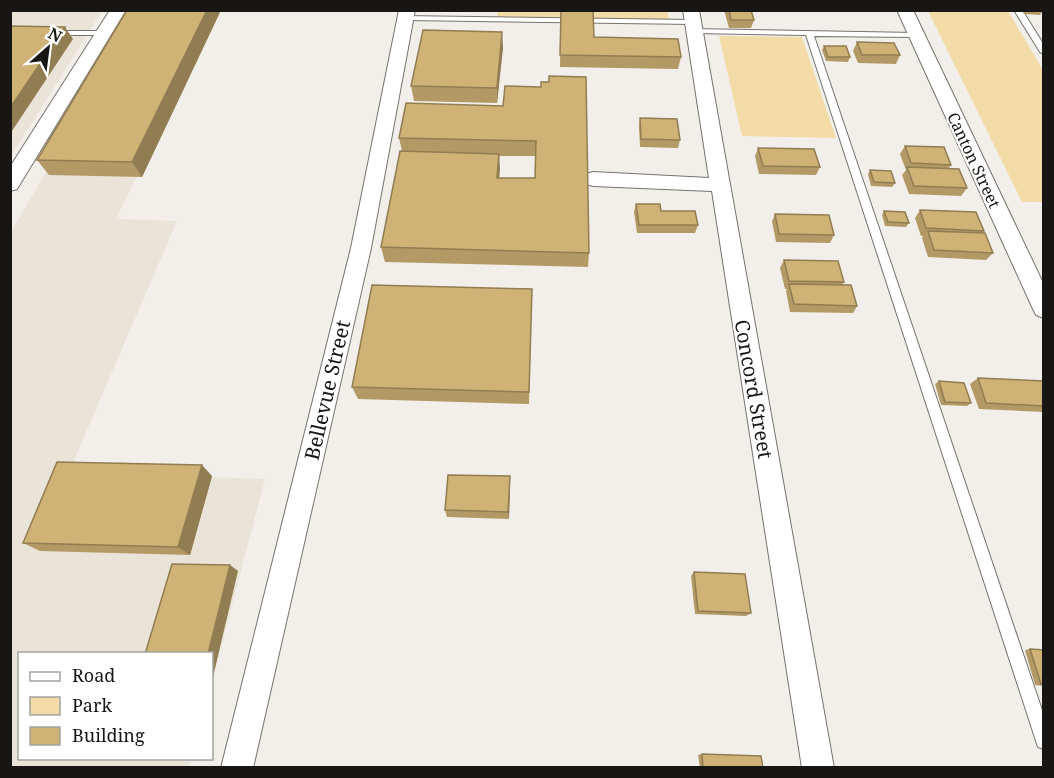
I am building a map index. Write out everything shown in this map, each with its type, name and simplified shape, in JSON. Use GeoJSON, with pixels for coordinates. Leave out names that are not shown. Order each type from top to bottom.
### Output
{"type":"FeatureCollection","features":[{"type":"Feature","properties":{"kind":"street"},"geometry":{"type":"LineString","coordinates":[[10,184],[118,10]]}},
{"type":"Feature","properties":{"kind":"street","name":"Canton Street"},"geometry":{"type":"LineString","coordinates":[[905,10],[1044,309]]}},
{"type":"Feature","properties":{"kind":"street","name":"Bellevue Street"},"geometry":{"type":"LineString","coordinates":[[237,768],[361,248],[406,14]]}},
{"type":"Feature","properties":{"kind":"street","name":"Concord Street"},"geometry":{"type":"LineString","coordinates":[[693,21],[818,768]]}},
{"type":"Feature","properties":{"kind":"street"},"geometry":{"type":"LineString","coordinates":[[593,179],[720,184]]}},
{"type":"Feature","properties":{"kind":"lane"},"geometry":{"type":"LineString","coordinates":[[1018,10],[1044,52]]}},
{"type":"Feature","properties":{"kind":"lane"},"geometry":{"type":"LineString","coordinates":[[406,14],[693,21],[809,33],[916,35]]}},
{"type":"Feature","properties":{"kind":"lane"},"geometry":{"type":"LineString","coordinates":[[44,33],[104,33]]}},
{"type":"Feature","properties":{"kind":"lane"},"geometry":{"type":"LineString","coordinates":[[809,33],[1044,741]]}},
{"type":"Feature","properties":{"kind":"shaded area"},"geometry":{"type":"Polygon","coordinates":[[[11,11],[102,11],[11,156],[11,11]]]}},
{"type":"Feature","properties":{"kind":"shaded area"},"geometry":{"type":"Polygon","coordinates":[[[140,11],[219,11],[116,219],[177,221],[69,472],[265,479],[213,678],[213,652],[18,652],[18,760],[191,760],[189,767],[11,768],[11,232],[140,11]]]}},
{"type":"Feature","properties":{"kind":"green space"},"geometry":{"type":"Polygon","coordinates":[[[498,10],[667,10],[669,19],[497,17],[498,10]]]}},
{"type":"Feature","properties":{"kind":"green space"},"geometry":{"type":"Polygon","coordinates":[[[928,11],[1008,11],[1043,70],[1043,202],[1022,202],[928,11]]]}},
{"type":"Feature","properties":{"kind":"green space"},"geometry":{"type":"Polygon","coordinates":[[[719,36],[802,37],[836,138],[742,136],[719,36]]]}},
{"type":"Feature","properties":{"kind":"building"},"geometry":{"type":"Polygon","coordinates":[[[127,10],[207,10],[132,162],[37,160],[127,10]]]}},
{"type":"Feature","properties":{"kind":"building"},"geometry":{"type":"Polygon","coordinates":[[[561,10],[593,11],[594,37],[678,39],[681,57],[560,55],[561,10]]]}},
{"type":"Feature","properties":{"kind":"building"},"geometry":{"type":"Polygon","coordinates":[[[729,10],[751,10],[754,20],[731,20],[729,10]]]}},
{"type":"Feature","properties":{"kind":"building"},"geometry":{"type":"Polygon","coordinates":[[[10,26],[65,27],[10,108],[10,26]]]}},
{"type":"Feature","properties":{"kind":"building"},"geometry":{"type":"Polygon","coordinates":[[[423,30],[502,32],[497,88],[411,86],[423,30]]]}},
{"type":"Feature","properties":{"kind":"building"},"geometry":{"type":"Polygon","coordinates":[[[857,42],[894,43],[900,55],[862,55],[857,42]]]}},
{"type":"Feature","properties":{"kind":"building"},"geometry":{"type":"Polygon","coordinates":[[[824,46],[846,46],[850,57],[828,57],[824,46]]]}},
{"type":"Feature","properties":{"kind":"building"},"geometry":{"type":"Polygon","coordinates":[[[549,76],[586,77],[589,253],[381,247],[400,151],[499,154],[497,178],[535,178],[536,141],[399,138],[406,103],[503,106],[505,86],[541,87],[541,82],[549,82],[549,76]]]}},
{"type":"Feature","properties":{"kind":"building"},"geometry":{"type":"Polygon","coordinates":[[[640,118],[677,119],[680,140],[641,139],[640,118]]]}},
{"type":"Feature","properties":{"kind":"building"},"geometry":{"type":"Polygon","coordinates":[[[905,146],[944,147],[951,165],[911,163],[905,146]]]}},
{"type":"Feature","properties":{"kind":"building"},"geometry":{"type":"Polygon","coordinates":[[[758,148],[814,149],[820,167],[763,166],[758,148]]]}},
{"type":"Feature","properties":{"kind":"building"},"geometry":{"type":"Polygon","coordinates":[[[907,167],[959,169],[967,188],[914,186],[907,167]]]}},
{"type":"Feature","properties":{"kind":"building"},"geometry":{"type":"Polygon","coordinates":[[[870,170],[891,171],[895,183],[874,182],[870,170]]]}},
{"type":"Feature","properties":{"kind":"building"},"geometry":{"type":"Polygon","coordinates":[[[636,204],[660,204],[661,211],[695,211],[698,225],[639,225],[636,204]]]}},
{"type":"Feature","properties":{"kind":"building"},"geometry":{"type":"Polygon","coordinates":[[[920,210],[976,212],[984,231],[926,228],[920,210]]]}},
{"type":"Feature","properties":{"kind":"building"},"geometry":{"type":"Polygon","coordinates":[[[884,211],[905,212],[909,223],[888,222],[884,211]]]}},
{"type":"Feature","properties":{"kind":"building"},"geometry":{"type":"Polygon","coordinates":[[[775,214],[829,215],[834,235],[779,234],[775,214]]]}},
{"type":"Feature","properties":{"kind":"building"},"geometry":{"type":"Polygon","coordinates":[[[928,231],[985,233],[993,253],[934,250],[928,231]]]}},
{"type":"Feature","properties":{"kind":"building"},"geometry":{"type":"Polygon","coordinates":[[[784,260],[838,261],[844,282],[789,281],[784,260]]]}},
{"type":"Feature","properties":{"kind":"building"},"geometry":{"type":"Polygon","coordinates":[[[789,284],[851,285],[857,306],[794,304],[789,284]]]}},
{"type":"Feature","properties":{"kind":"building"},"geometry":{"type":"Polygon","coordinates":[[[372,285],[532,289],[529,392],[352,387],[372,285]]]}},
{"type":"Feature","properties":{"kind":"building"},"geometry":{"type":"Polygon","coordinates":[[[978,378],[1044,381],[1044,406],[986,403],[978,378]]]}},
{"type":"Feature","properties":{"kind":"building"},"geometry":{"type":"Polygon","coordinates":[[[939,381],[964,383],[971,403],[945,402],[939,381]]]}},
{"type":"Feature","properties":{"kind":"building"},"geometry":{"type":"Polygon","coordinates":[[[57,462],[202,465],[178,547],[23,543],[57,462]]]}},
{"type":"Feature","properties":{"kind":"building"},"geometry":{"type":"Polygon","coordinates":[[[448,475],[510,476],[508,512],[445,510],[448,475]]]}},
{"type":"Feature","properties":{"kind":"building"},"geometry":{"type":"Polygon","coordinates":[[[172,564],[230,565],[208,652],[146,652],[172,564]]]}},
{"type":"Feature","properties":{"kind":"building"},"geometry":{"type":"Polygon","coordinates":[[[694,572],[745,574],[751,613],[698,611],[694,572]]]}},
{"type":"Feature","properties":{"kind":"building"},"geometry":{"type":"Polygon","coordinates":[[[1030,649],[1044,650],[1044,684],[1041,684],[1030,649]]]}},
{"type":"Feature","properties":{"kind":"building"},"geometry":{"type":"Polygon","coordinates":[[[702,754],[761,756],[763,768],[703,768],[702,754]]]}}]}
